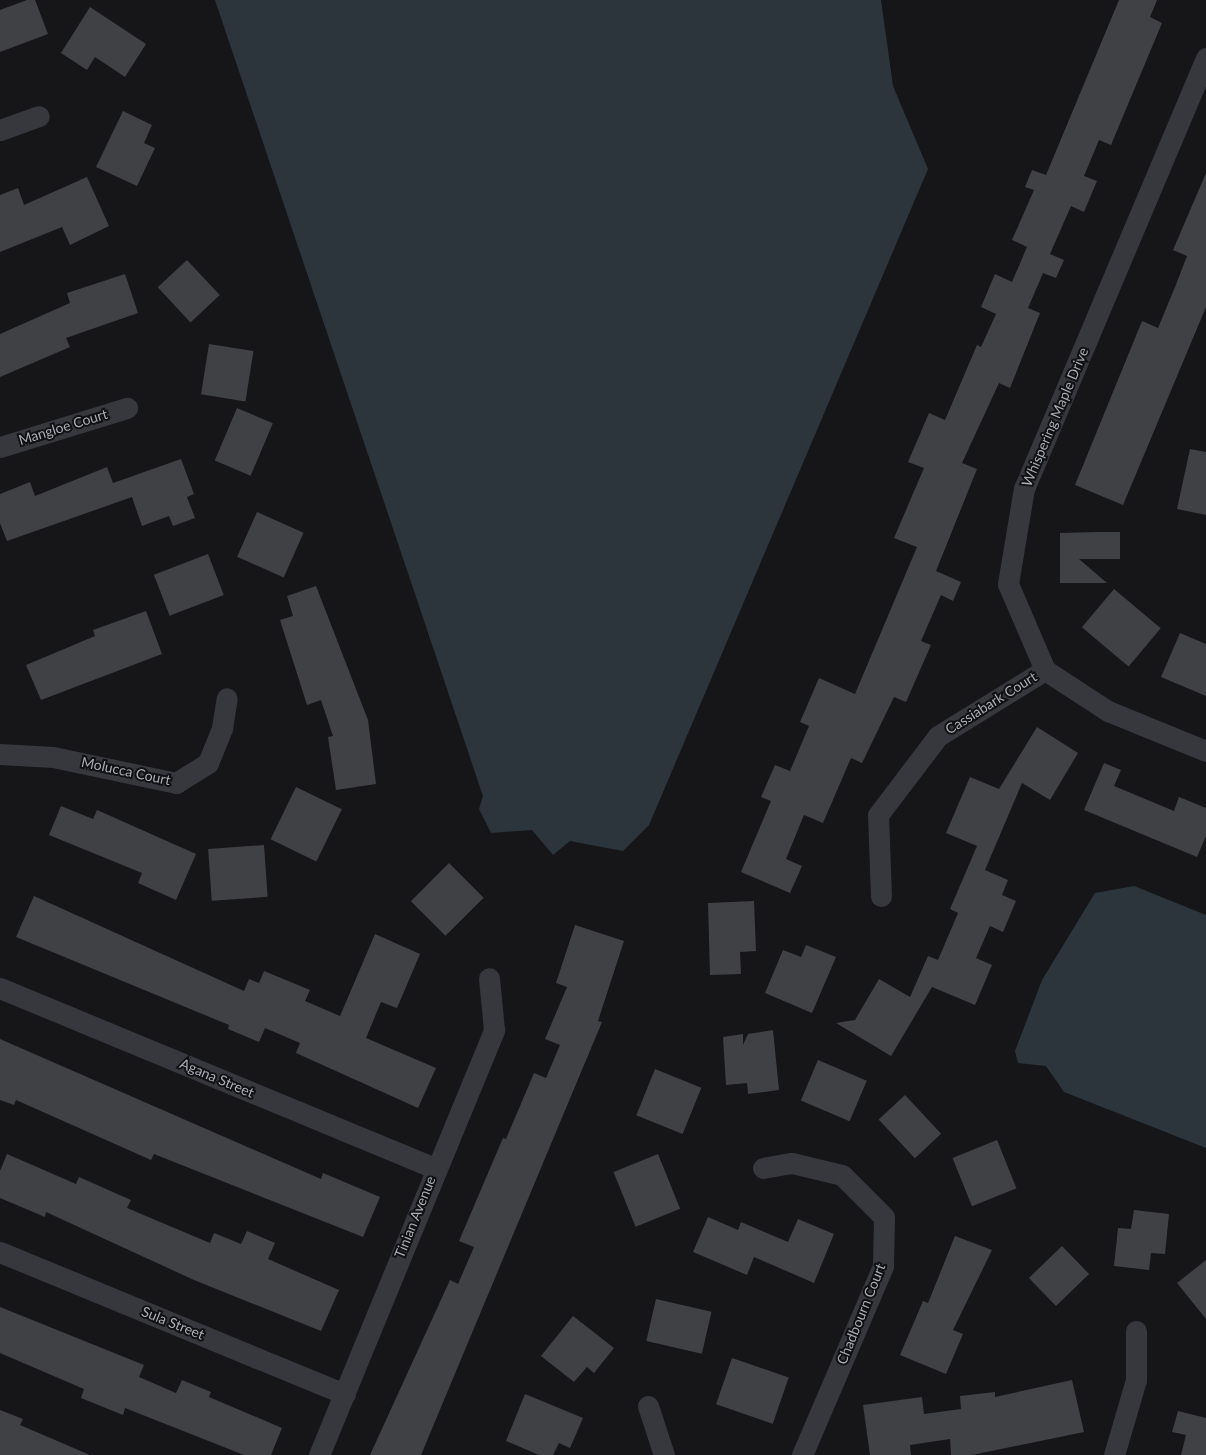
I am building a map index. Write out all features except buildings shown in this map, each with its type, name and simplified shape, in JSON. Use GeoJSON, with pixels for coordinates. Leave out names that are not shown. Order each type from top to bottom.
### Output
{"type":"FeatureCollection","features":[{"type":"Feature","properties":{"kind":"street","name":"Whispering Maple Drive"},"geometry":{"type":"LineString","coordinates":[[1045,670],[1008,584],[1024,488],[1206,58]]}},
{"type":"Feature","properties":{"kind":"street"},"geometry":{"type":"LineString","coordinates":[[0,130],[40,116]]}},
{"type":"Feature","properties":{"kind":"street","name":"Mangloe Court"},"geometry":{"type":"LineString","coordinates":[[0,447],[127,408]]}},
{"type":"Feature","properties":{"kind":"street"},"geometry":{"type":"LineString","coordinates":[[1045,670],[1108,711],[1206,751]]}},
{"type":"Feature","properties":{"kind":"street","name":"Cassiabark Court"},"geometry":{"type":"LineString","coordinates":[[881,896],[878,815],[938,736],[1045,670]]}},
{"type":"Feature","properties":{"kind":"street","name":"Molucca Court"},"geometry":{"type":"LineString","coordinates":[[0,754],[100,764],[176,783],[208,763],[227,698]]}},
{"type":"Feature","properties":{"kind":"street","name":"Tinian Avenue"},"geometry":{"type":"LineString","coordinates":[[319,1455],[435,1168],[494,1030],[489,978]]}},
{"type":"Feature","properties":{"kind":"street","name":"Agana Street"},"geometry":{"type":"LineString","coordinates":[[0,988],[435,1168]]}},
{"type":"Feature","properties":{"kind":"street","name":"Chadbourn Court"},"geometry":{"type":"LineString","coordinates":[[763,1168],[792,1163],[842,1175],[884,1217],[884,1266],[802,1455]]}},
{"type":"Feature","properties":{"kind":"street","name":"Sula Street"},"geometry":{"type":"LineString","coordinates":[[0,1252],[345,1394]]}},
{"type":"Feature","properties":{"kind":"street"},"geometry":{"type":"LineString","coordinates":[[1114,1455],[1136,1380],[1136,1331]]}},
{"type":"Feature","properties":{"kind":"street"},"geometry":{"type":"LineString","coordinates":[[648,1406],[664,1455]]}},
{"type":"Feature","properties":{"kind":"shaded area"},"geometry":{"type":"Polygon","coordinates":[[[215,0],[881,0],[893,86],[928,169],[649,825],[623,851],[570,841],[553,855],[532,830],[491,833],[479,809],[483,796],[215,0]]]}},
{"type":"Feature","properties":{"kind":"shaded area"},"geometry":{"type":"Polygon","coordinates":[[[1134,886],[1206,915],[1206,1148],[1064,1092],[1046,1066],[1018,1063],[1015,1051],[1042,980],[1095,893],[1134,886]]]}}]}
